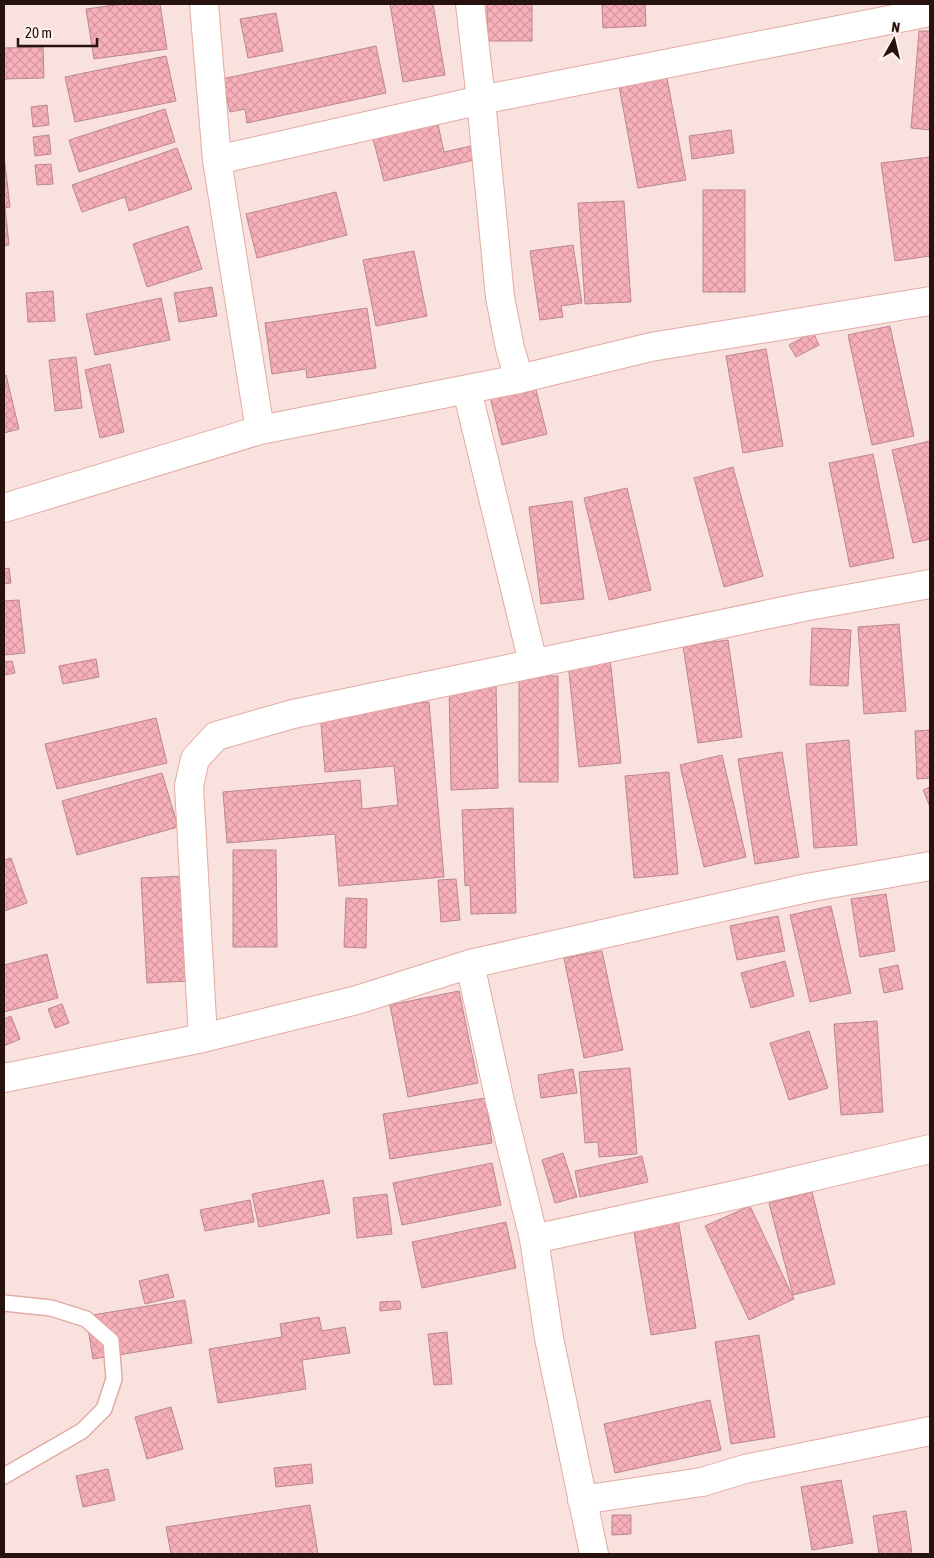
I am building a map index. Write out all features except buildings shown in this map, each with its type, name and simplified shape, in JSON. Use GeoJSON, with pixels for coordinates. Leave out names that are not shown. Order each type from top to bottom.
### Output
{"type":"FeatureCollection","features":[{"type":"Feature","properties":{"kind":"street"},"geometry":{"type":"LineString","coordinates":[[204,4],[217,160],[260,430]]}},
{"type":"Feature","properties":{"kind":"street"},"geometry":{"type":"LineString","coordinates":[[470,4],[500,297],[518,379]]}},
{"type":"Feature","properties":{"kind":"street"},"geometry":{"type":"LineString","coordinates":[[217,160],[481,100],[930,12]]}},
{"type":"Feature","properties":{"kind":"street"},"geometry":{"type":"LineString","coordinates":[[4,508],[260,430],[467,390],[651,347],[930,301]]}},
{"type":"Feature","properties":{"kind":"street"},"geometry":{"type":"LineString","coordinates":[[467,390],[533,663]]}},
{"type":"Feature","properties":{"kind":"street"},"geometry":{"type":"LineString","coordinates":[[203,1038],[189,786],[195,760],[216,736],[293,714],[803,607],[930,584]]}},
{"type":"Feature","properties":{"kind":"street"},"geometry":{"type":"LineString","coordinates":[[4,1078],[203,1038],[357,1000],[470,964],[807,888],[930,866]]}},
{"type":"Feature","properties":{"kind":"street"},"geometry":{"type":"LineString","coordinates":[[470,964],[500,1101],[534,1239],[549,1338],[594,1554]]}},
{"type":"Feature","properties":{"kind":"street"},"geometry":{"type":"LineString","coordinates":[[534,1239],[735,1195],[930,1149]]}},
{"type":"Feature","properties":{"kind":"street"},"geometry":{"type":"LineString","coordinates":[[582,1500],[702,1482],[744,1469],[930,1431]]}},
{"type":"Feature","properties":{"kind":"lane"},"geometry":{"type":"LineString","coordinates":[[4,1303],[51,1308],[86,1318],[111,1341],[114,1379],[104,1409],[82,1431],[4,1476]]}}]}
